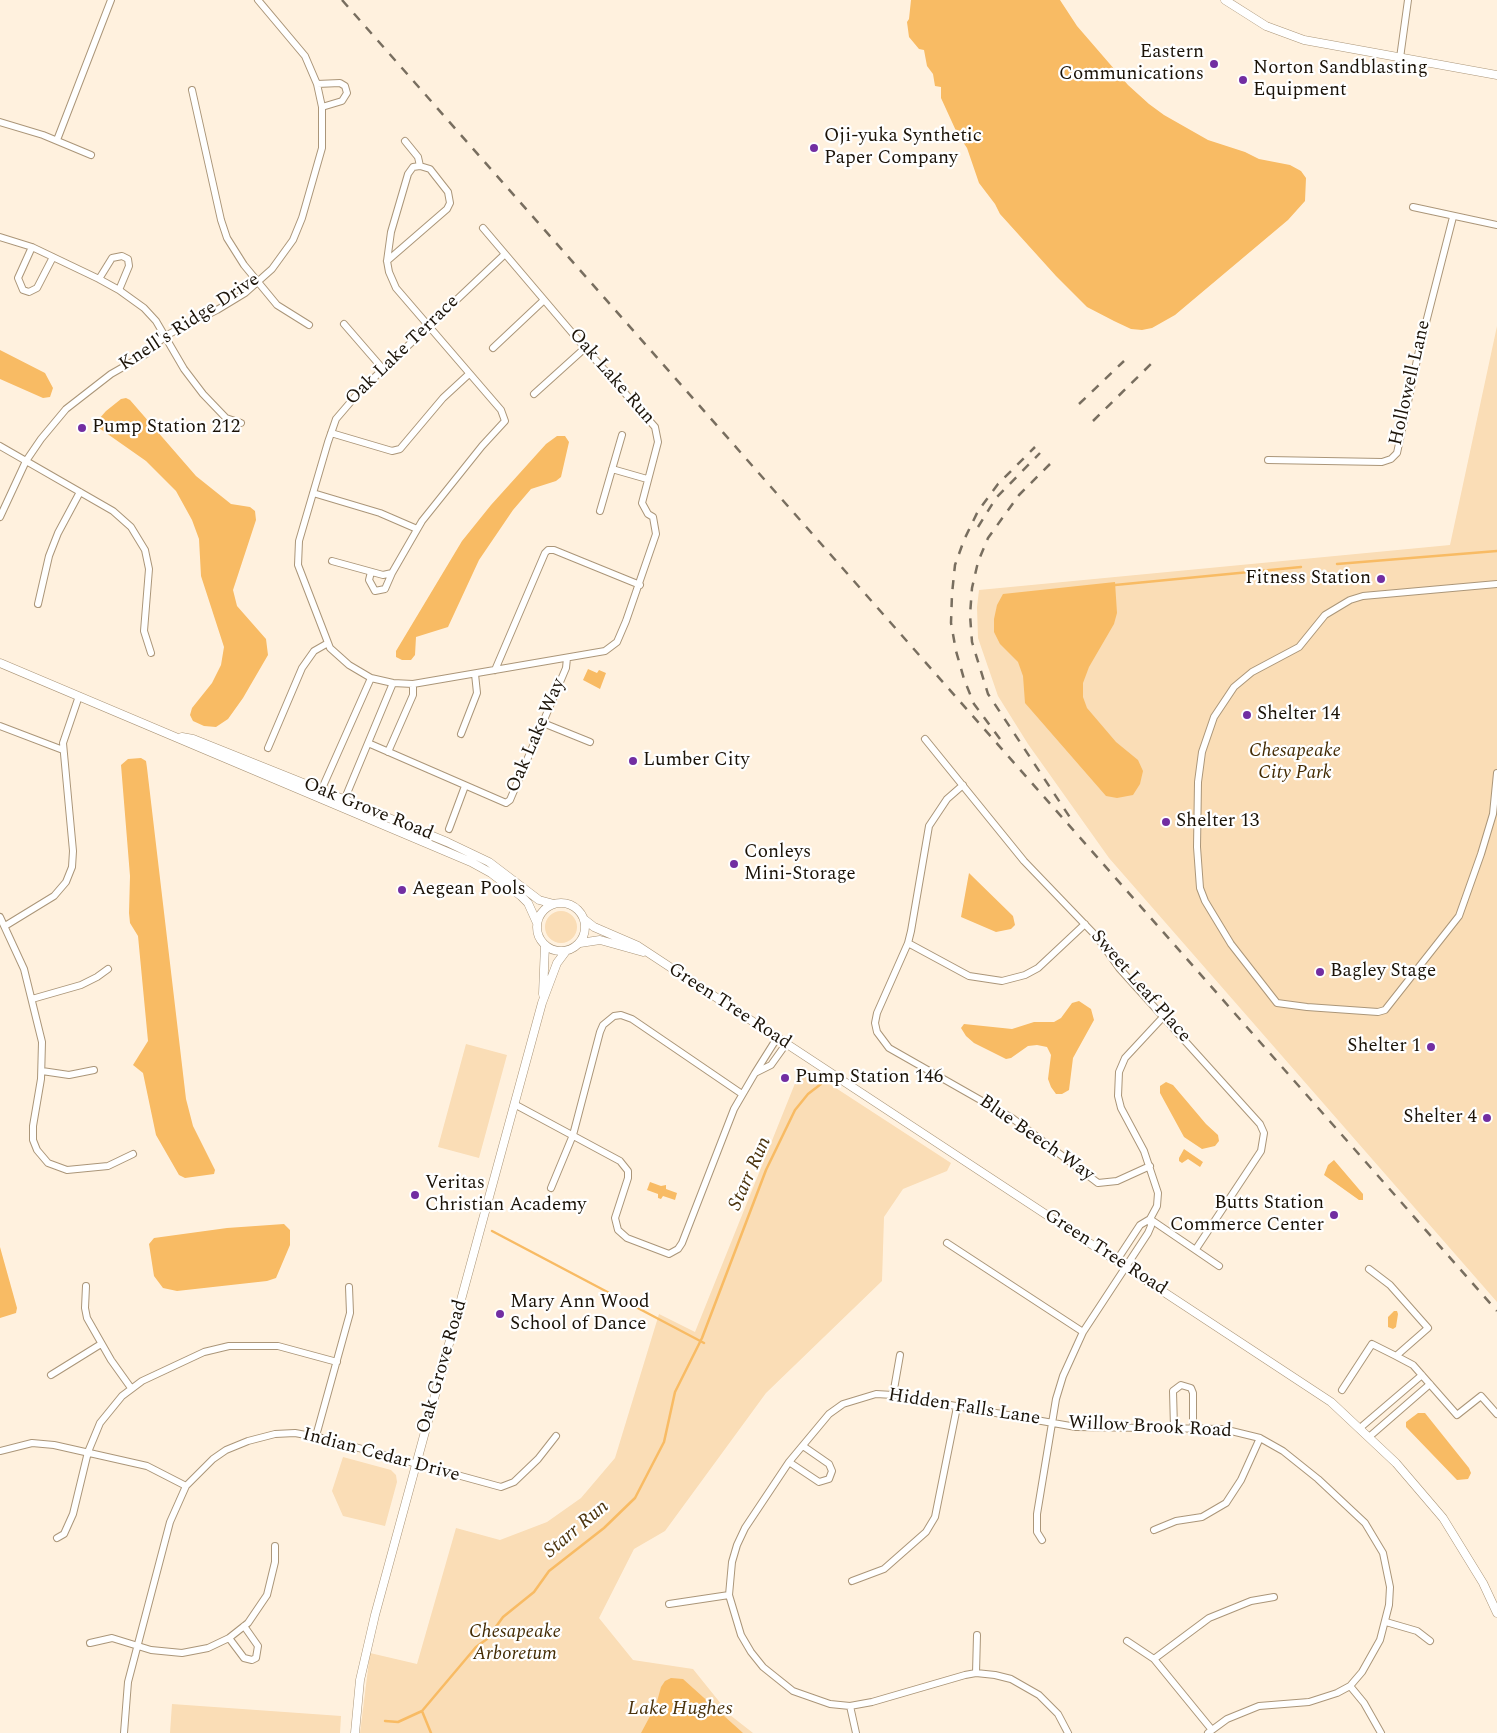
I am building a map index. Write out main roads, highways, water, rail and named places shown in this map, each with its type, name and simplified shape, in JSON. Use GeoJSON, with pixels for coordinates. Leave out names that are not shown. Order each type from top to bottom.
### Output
{"type":"FeatureCollection","features":[{"type":"Feature","properties":{"kind":"water"},"geometry":{"type":"Polygon","coordinates":[[[911,0],[1060,0],[1077,26],[1128,85],[1149,104],[1164,115],[1208,140],[1245,152],[1259,159],[1290,165],[1301,171],[1306,178],[1305,201],[1288,220],[1175,315],[1152,328],[1142,330],[1131,329],[1114,321],[1087,307],[1056,276],[1000,214],[979,183],[967,148],[957,133],[941,98],[941,87],[935,86],[933,74],[927,66],[924,50],[919,49],[909,37],[907,22],[911,0]]]}},
{"type":"Feature","properties":{"kind":"water"},"geometry":{"type":"Polygon","coordinates":[[[0,350],[45,373],[53,388],[50,397],[43,398],[0,379],[0,350]]]}},
{"type":"Feature","properties":{"kind":"water"},"geometry":{"type":"Polygon","coordinates":[[[126,398],[130,400],[196,476],[231,504],[250,507],[255,511],[256,520],[233,590],[237,606],[266,639],[268,655],[243,698],[228,719],[216,727],[204,726],[193,721],[190,715],[192,708],[212,683],[221,665],[224,647],[201,576],[199,539],[192,520],[176,491],[146,461],[99,428],[99,419],[106,411],[121,399],[126,398]]]}},
{"type":"Feature","properties":{"kind":"water"},"geometry":{"type":"Polygon","coordinates":[[[557,436],[565,436],[569,442],[561,477],[556,481],[531,489],[513,510],[479,560],[448,627],[416,637],[415,655],[411,660],[402,660],[396,657],[396,651],[462,541],[491,505],[546,444],[557,436]]]}},
{"type":"Feature","properties":{"kind":"water"},"geometry":{"type":"Polygon","coordinates":[[[1115,582],[1117,613],[1114,624],[1089,667],[1083,683],[1083,697],[1087,708],[1116,742],[1138,760],[1143,771],[1140,784],[1133,795],[1117,798],[1106,796],[1025,703],[1023,676],[1018,662],[1000,644],[994,632],[997,605],[1003,594],[1115,582]]]}},
{"type":"Feature","properties":{"kind":"water"},"geometry":{"type":"Polygon","coordinates":[[[588,669],[597,673],[599,670],[606,673],[600,689],[583,680],[588,669]]]}},
{"type":"Feature","properties":{"kind":"water"},"geometry":{"type":"Polygon","coordinates":[[[141,758],[146,761],[147,768],[186,1099],[193,1126],[215,1170],[214,1174],[185,1178],[179,1175],[156,1135],[143,1073],[133,1065],[148,1041],[138,936],[130,923],[129,913],[130,876],[121,765],[128,759],[141,758]]]}},
{"type":"Feature","properties":{"kind":"water"},"geometry":{"type":"Polygon","coordinates":[[[969,873],[1013,916],[1015,925],[1011,929],[996,932],[961,917],[969,873]]]}},
{"type":"Feature","properties":{"kind":"water"},"geometry":{"type":"Polygon","coordinates":[[[1079,1001],[1091,1009],[1094,1020],[1073,1058],[1069,1090],[1062,1094],[1056,1094],[1048,1079],[1051,1055],[1047,1047],[1028,1046],[1011,1058],[1006,1059],[974,1043],[961,1028],[964,1024],[1012,1029],[1034,1022],[1054,1022],[1061,1018],[1072,1003],[1079,1001]]]}},
{"type":"Feature","properties":{"kind":"water"},"geometry":{"type":"Polygon","coordinates":[[[1166,1082],[1173,1085],[1206,1124],[1218,1135],[1219,1141],[1215,1146],[1202,1149],[1184,1137],[1160,1093],[1160,1086],[1166,1082]]]}},
{"type":"Feature","properties":{"kind":"water"},"geometry":{"type":"Polygon","coordinates":[[[1184,1149],[1203,1162],[1200,1167],[1188,1159],[1182,1163],[1179,1161],[1184,1149]]]}},
{"type":"Feature","properties":{"kind":"water"},"geometry":{"type":"Polygon","coordinates":[[[1334,1160],[1363,1194],[1363,1200],[1359,1200],[1324,1175],[1328,1165],[1334,1160]]]}},
{"type":"Feature","properties":{"kind":"water"},"geometry":{"type":"Polygon","coordinates":[[[650,1182],[661,1186],[666,1185],[666,1189],[677,1193],[675,1200],[663,1196],[661,1199],[658,1198],[658,1194],[647,1190],[650,1182]]]}},
{"type":"Feature","properties":{"kind":"water"},"geometry":{"type":"Polygon","coordinates":[[[284,1224],[290,1230],[290,1245],[276,1278],[267,1281],[177,1291],[163,1288],[154,1276],[149,1244],[154,1238],[227,1228],[284,1224]]]}},
{"type":"Feature","properties":{"kind":"water"},"geometry":{"type":"Polygon","coordinates":[[[0,1247],[17,1308],[16,1313],[0,1318],[0,1247]]]}},
{"type":"Feature","properties":{"kind":"water"},"geometry":{"type":"Polygon","coordinates":[[[1394,1311],[1397,1311],[1398,1314],[1396,1327],[1393,1329],[1388,1327],[1388,1317],[1394,1311]]]}},
{"type":"Feature","properties":{"kind":"water"},"geometry":{"type":"Polygon","coordinates":[[[1418,1413],[1425,1413],[1469,1468],[1471,1473],[1468,1479],[1457,1480],[1406,1427],[1406,1422],[1418,1413]]]}},
{"type":"Feature","properties":{"kind":"water","name":"Lake Hughes"},"geometry":{"type":"Polygon","coordinates":[[[671,1678],[683,1679],[743,1733],[641,1733],[656,1705],[661,1687],[665,1681],[671,1678]]]}},
{"type":"Feature","properties":{"kind":"waterway"},"geometry":{"type":"LineString","coordinates":[[1337,564],[1497,551]]}},
{"type":"Feature","properties":{"kind":"waterway"},"geometry":{"type":"LineString","coordinates":[[1115,585],[1301,567]]}},
{"type":"Feature","properties":{"kind":"waterway","name":"Starr Run"},"geometry":{"type":"LineString","coordinates":[[431,1733],[422,1711],[476,1647],[487,1639],[503,1617],[534,1592],[549,1571],[604,1528],[635,1498],[664,1442],[675,1392],[702,1338],[766,1170],[795,1110],[808,1094],[821,1084]]}},
{"type":"Feature","properties":{"kind":"waterway","name":"Starr Run"},"geometry":{"type":"LineString","coordinates":[[492,1231],[704,1343]]}},
{"type":"Feature","properties":{"kind":"waterway","name":"Starr Run"},"geometry":{"type":"LineString","coordinates":[[385,1721],[398,1722],[422,1711]]}},
{"type":"Feature","properties":{"kind":"railway"},"geometry":{"type":"LineString","coordinates":[[342,0],[1497,1311]]}},
{"type":"Feature","properties":{"kind":"railway"},"geometry":{"type":"LineString","coordinates":[[1079,404],[1124,361]]}},
{"type":"Feature","properties":{"kind":"railway"},"geometry":{"type":"LineString","coordinates":[[1093,421],[1154,361]]}},
{"type":"Feature","properties":{"kind":"railway"},"geometry":{"type":"LineString","coordinates":[[1000,739],[974,704],[956,651],[951,623],[955,565],[964,540],[978,511],[998,484],[1035,447]]}},
{"type":"Feature","properties":{"kind":"railway"},"geometry":{"type":"LineString","coordinates":[[978,527],[996,498],[1040,453]]}},
{"type":"Feature","properties":{"kind":"railway"},"geometry":{"type":"LineString","coordinates":[[1050,464],[1019,495],[988,538],[978,562],[972,588],[970,615],[972,642],[988,694],[1071,819]]}},
{"type":"Feature","properties":{"kind":"place","name":"Eastern Communications"},"geometry":{"type":"Point","coordinates":[1214,64]}},
{"type":"Feature","properties":{"kind":"place","name":"Norton Sandblasting Equipment"},"geometry":{"type":"Point","coordinates":[1243,80]}},
{"type":"Feature","properties":{"kind":"place","name":"Oji-yuka Synthetic Paper Company"},"geometry":{"type":"Point","coordinates":[814,148]}},
{"type":"Feature","properties":{"kind":"place","name":"Pump Station 212"},"geometry":{"type":"Point","coordinates":[82,428]}},
{"type":"Feature","properties":{"kind":"place","name":"Fitness Station"},"geometry":{"type":"Point","coordinates":[1381,579]}},
{"type":"Feature","properties":{"kind":"place","name":"Shelter 14"},"geometry":{"type":"Point","coordinates":[1247,715]}},
{"type":"Feature","properties":{"kind":"place","name":"Lumber City"},"geometry":{"type":"Point","coordinates":[633,761]}},
{"type":"Feature","properties":{"kind":"place","name":"Shelter 13"},"geometry":{"type":"Point","coordinates":[1166,822]}},
{"type":"Feature","properties":{"kind":"place","name":"Conleys Mini-Storage"},"geometry":{"type":"Point","coordinates":[734,864]}},
{"type":"Feature","properties":{"kind":"place","name":"Aegean Pools"},"geometry":{"type":"Point","coordinates":[402,890]}},
{"type":"Feature","properties":{"kind":"place","name":"Bagley Stage"},"geometry":{"type":"Point","coordinates":[1320,972]}},
{"type":"Feature","properties":{"kind":"place","name":"Shelter 1"},"geometry":{"type":"Point","coordinates":[1431,1047]}},
{"type":"Feature","properties":{"kind":"place","name":"Pump Station 146"},"geometry":{"type":"Point","coordinates":[785,1078]}},
{"type":"Feature","properties":{"kind":"place","name":"Shelter 4"},"geometry":{"type":"Point","coordinates":[1487,1118]}},
{"type":"Feature","properties":{"kind":"place","name":"Veritas Christian Academy"},"geometry":{"type":"Point","coordinates":[415,1195]}},
{"type":"Feature","properties":{"kind":"place","name":"Butts Station Commerce Center"},"geometry":{"type":"Point","coordinates":[1334,1215]}},
{"type":"Feature","properties":{"kind":"place","name":"Mary Ann Wood School of Dance"},"geometry":{"type":"Point","coordinates":[500,1314]}},
{"type":"Feature","properties":{"kind":"park label","name":"Chesapeake City Park"},"geometry":{"type":"Point","coordinates":[1295,763]}},
{"type":"Feature","properties":{"kind":"park label","name":"Chesapeake Arboretum"},"geometry":{"type":"Point","coordinates":[515,1644]}}]}
